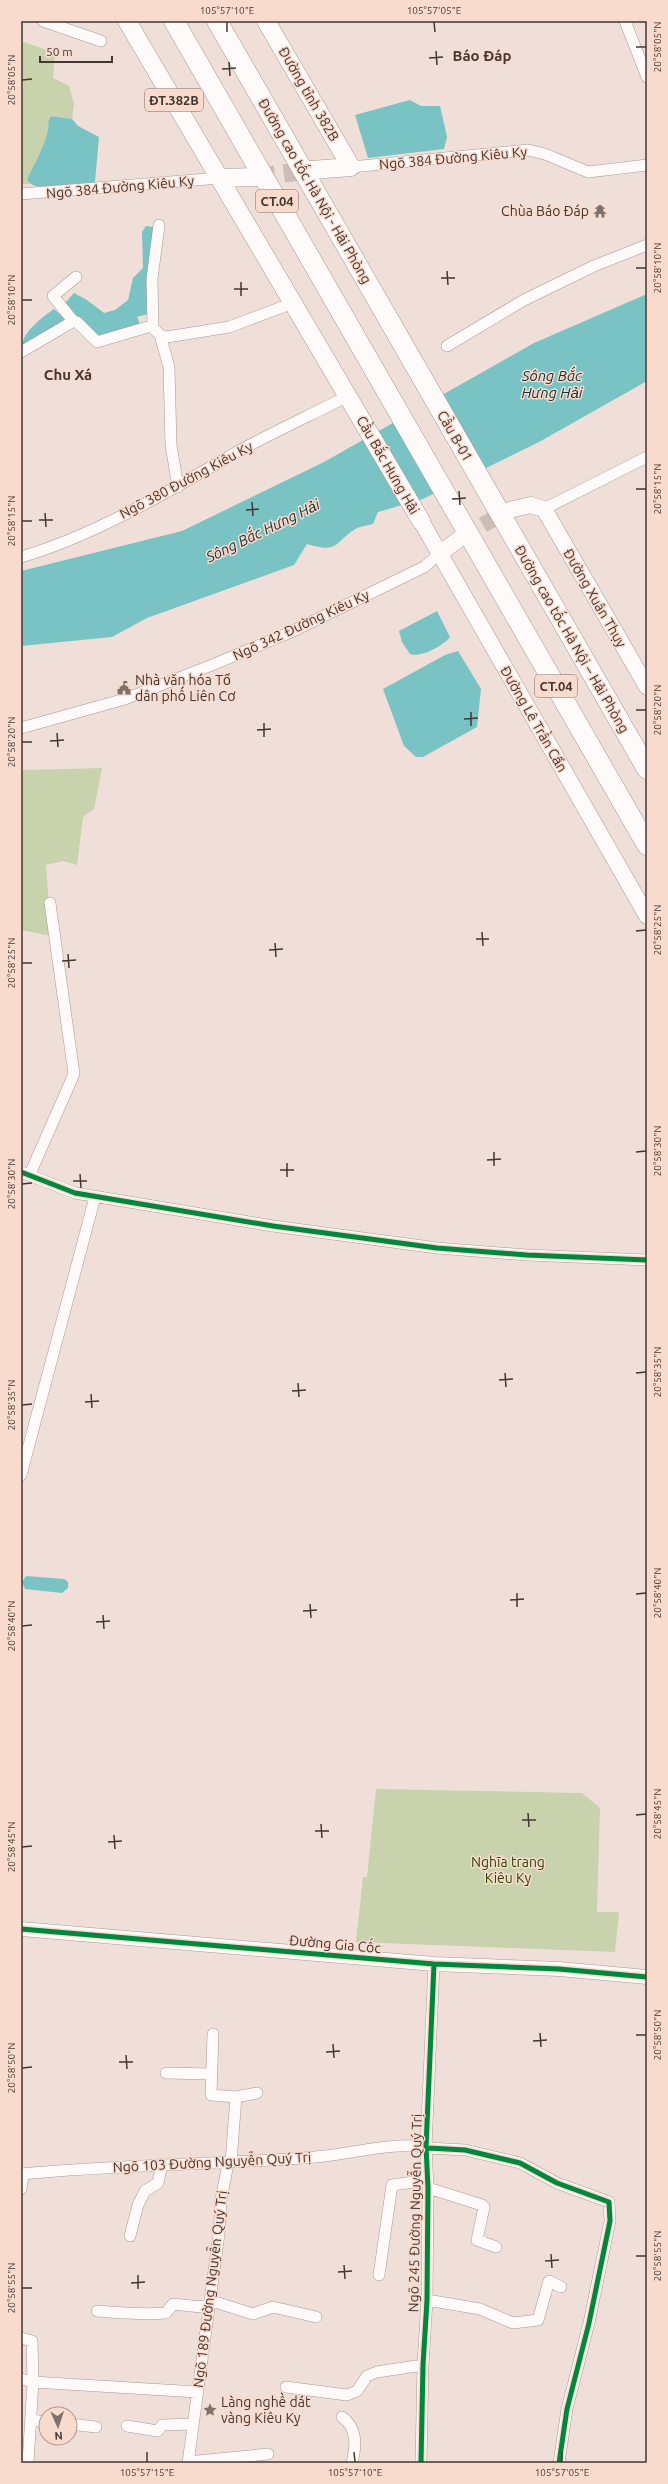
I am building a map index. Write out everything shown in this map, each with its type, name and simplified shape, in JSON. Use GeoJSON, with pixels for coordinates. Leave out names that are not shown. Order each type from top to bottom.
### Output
{"type":"FeatureCollection","features":[{"type":"Feature","properties":{"kind":"highway","name":"CT.04"},"geometry":{"type":"LineString","coordinates":[[174,21],[380,381],[464,532],[647,845]]}},
{"type":"Feature","properties":{"kind":"highway","name":"Đường cao tốc Hà Nội - Hải Phòng"},"geometry":{"type":"LineString","coordinates":[[217,21],[413,362]]}},
{"type":"Feature","properties":{"kind":"highway","name":"Cầu B-01"},"geometry":{"type":"LineString","coordinates":[[413,362],[503,510]]}},
{"type":"Feature","properties":{"kind":"highway","name":"Đường cao tốc Hà Nội – Hải Phòng"},"geometry":{"type":"LineString","coordinates":[[503,510],[647,769]]}},
{"type":"Feature","properties":{"kind":"main road","name":"ĐT.382B"},"geometry":{"type":"LineString","coordinates":[[127,21],[220,178]]}},
{"type":"Feature","properties":{"kind":"main road","name":"Đường tỉnh 382B"},"geometry":{"type":"LineString","coordinates":[[266,21],[351,166]]}},
{"type":"Feature","properties":{"kind":"main road"},"geometry":{"type":"LineString","coordinates":[[311,170],[351,166]]}},
{"type":"Feature","properties":{"kind":"main road"},"geometry":{"type":"LineString","coordinates":[[220,178],[257,177]]}},
{"type":"Feature","properties":{"kind":"main road","name":"Cầu Bắc Hưng Hải"},"geometry":{"type":"LineString","coordinates":[[220,178],[421,521]]}},
{"type":"Feature","properties":{"kind":"main road"},"geometry":{"type":"LineString","coordinates":[[503,510],[531,505],[544,509]]}},
{"type":"Feature","properties":{"kind":"main road","name":"Đường Xuân Thụy"},"geometry":{"type":"LineString","coordinates":[[544,509],[647,687]]}},
{"type":"Feature","properties":{"kind":"main road","name":"Đường Lê Trần Cẩn"},"geometry":{"type":"LineString","coordinates":[[421,521],[438,554],[647,916]]}},
{"type":"Feature","properties":{"kind":"main road"},"geometry":{"type":"LineString","coordinates":[[438,554],[464,532]]}},
{"type":"Feature","properties":{"kind":"street"},"geometry":{"type":"LineString","coordinates":[[43,21],[101,41]]}},
{"type":"Feature","properties":{"kind":"street"},"geometry":{"type":"LineString","coordinates":[[624,21],[647,77]]}},
{"type":"Feature","properties":{"kind":"street","name":"Ngõ 384 Đường Kiêu Kỵ"},"geometry":{"type":"LineString","coordinates":[[351,166],[528,150],[545,154],[588,172],[647,165]]}},
{"type":"Feature","properties":{"kind":"street","name":"Ngõ 384 Đường Kiêu Kỵ"},"geometry":{"type":"LineString","coordinates":[[21,194],[220,178]]}},
{"type":"Feature","properties":{"kind":"street"},"geometry":{"type":"LineString","coordinates":[[159,225],[152,279],[157,331],[169,367],[170,445],[178,487]]}},
{"type":"Feature","properties":{"kind":"street"},"geometry":{"type":"LineString","coordinates":[[447,346],[524,300],[594,266],[647,245]]}},
{"type":"Feature","properties":{"kind":"street"},"geometry":{"type":"LineString","coordinates":[[76,277],[53,296],[74,322],[97,342],[157,331],[167,337],[220,329],[293,303]]}},
{"type":"Feature","properties":{"kind":"street"},"geometry":{"type":"LineString","coordinates":[[21,352],[74,322]]}},
{"type":"Feature","properties":{"kind":"street","name":"Ngõ 380 Đường Kiêu Kỵ"},"geometry":{"type":"LineString","coordinates":[[21,557],[86,532],[178,487],[238,452],[352,403]]}},
{"type":"Feature","properties":{"kind":"street"},"geometry":{"type":"LineString","coordinates":[[544,509],[647,457]]}},
{"type":"Feature","properties":{"kind":"street","name":"Ngõ 342 Đường Kiêu Kỵ"},"geometry":{"type":"LineString","coordinates":[[21,728],[124,699],[220,662],[291,632],[424,567],[438,554]]}},
{"type":"Feature","properties":{"kind":"street"},"geometry":{"type":"LineString","coordinates":[[50,903],[74,1074],[26,1173],[75,1193],[274,1226],[436,1248],[527,1256],[647,1260]]}},
{"type":"Feature","properties":{"kind":"street"},"geometry":{"type":"LineString","coordinates":[[21,1475],[95,1196]]}},
{"type":"Feature","properties":{"kind":"street","name":"Đường Gia Cốc"},"geometry":{"type":"LineString","coordinates":[[21,1929],[434,1964],[559,1969],[647,1977]]}},
{"type":"Feature","properties":{"kind":"street","name":"Ngõ 245 Đường Nguyễn Quý Trị"},"geometry":{"type":"LineString","coordinates":[[421,2463],[423,2365],[427,2300],[427,2148],[434,1964]]}},
{"type":"Feature","properties":{"kind":"street"},"geometry":{"type":"LineString","coordinates":[[213,2034],[211,2095],[236,2097],[258,2093]]}},
{"type":"Feature","properties":{"kind":"street"},"geometry":{"type":"LineString","coordinates":[[166,2073],[212,2074]]}},
{"type":"Feature","properties":{"kind":"street","name":"Ngõ 189 Đường Nguyễn Quý Trị"},"geometry":{"type":"LineString","coordinates":[[188,2462],[220,2234],[221,2199],[229,2163],[236,2097]]}},
{"type":"Feature","properties":{"kind":"street","name":"Ngõ 103 Đường Nguyễn Quý Trị"},"geometry":{"type":"LineString","coordinates":[[22,2174],[162,2164],[229,2163],[316,2157],[384,2146],[427,2148],[465,2150],[520,2163],[557,2183],[609,2202],[610,2221],[589,2323],[567,2409],[559,2463]]}},
{"type":"Feature","properties":{"kind":"street"},"geometry":{"type":"LineString","coordinates":[[130,2236],[138,2205],[145,2191],[158,2183],[162,2164]]}},
{"type":"Feature","properties":{"kind":"street"},"geometry":{"type":"LineString","coordinates":[[21,2189],[22,2174]]}},
{"type":"Feature","properties":{"kind":"street"},"geometry":{"type":"LineString","coordinates":[[379,2275],[392,2185],[428,2184],[482,2205],[484,2207],[477,2240],[496,2247]]}},
{"type":"Feature","properties":{"kind":"street"},"geometry":{"type":"LineString","coordinates":[[427,2300],[480,2309],[513,2323],[538,2320],[549,2281],[561,2287]]}},
{"type":"Feature","properties":{"kind":"street"},"geometry":{"type":"LineString","coordinates":[[97,2311],[137,2314],[161,2313],[166,2312],[173,2304],[195,2308],[218,2302],[253,2314],[273,2307],[316,2317]]}},
{"type":"Feature","properties":{"kind":"street"},"geometry":{"type":"LineString","coordinates":[[21,2338],[32,2341],[33,2382],[28,2463]]}},
{"type":"Feature","properties":{"kind":"street"},"geometry":{"type":"LineString","coordinates":[[286,2387],[347,2395],[357,2391],[371,2374],[423,2365]]}},
{"type":"Feature","properties":{"kind":"street"},"geometry":{"type":"LineString","coordinates":[[21,2379],[33,2382],[197,2392]]}},
{"type":"Feature","properties":{"kind":"street"},"geometry":{"type":"LineString","coordinates":[[342,2418],[355,2436],[356,2446],[352,2463]]}},
{"type":"Feature","properties":{"kind":"street"},"geometry":{"type":"LineString","coordinates":[[31,2420],[38,2421]]}},
{"type":"Feature","properties":{"kind":"street"},"geometry":{"type":"LineString","coordinates":[[127,2426],[158,2431],[162,2425],[193,2424]]}},
{"type":"Feature","properties":{"kind":"street"},"geometry":{"type":"LineString","coordinates":[[78,2425],[96,2427]]}},
{"type":"Feature","properties":{"kind":"street"},"geometry":{"type":"LineString","coordinates":[[188,2462],[268,2454]]}},
{"type":"Feature","properties":{"kind":"green space"},"geometry":{"type":"Polygon","coordinates":[[[21,41],[55,53],[53,78],[69,86],[74,104],[72,119],[51,116],[47,137],[27,180],[30,184],[21,184],[21,41]]]}},
{"type":"Feature","properties":{"kind":"green space"},"geometry":{"type":"Polygon","coordinates":[[[102,768],[94,809],[83,817],[77,865],[63,861],[46,865],[51,936],[21,930],[21,770],[102,768]]]}},
{"type":"Feature","properties":{"kind":"green space","name":"Nghĩa trang Kiêu Kỵ"},"geometry":{"type":"Polygon","coordinates":[[[376,1789],[582,1793],[600,1808],[597,1912],[619,1912],[615,1952],[356,1942],[363,1877],[367,1877],[376,1789]]]}},
{"type":"Feature","properties":{"kind":"water"},"geometry":{"type":"Polygon","coordinates":[[[410,100],[421,106],[440,106],[447,137],[444,149],[368,158],[355,115],[410,100]]]}},
{"type":"Feature","properties":{"kind":"water"},"geometry":{"type":"Polygon","coordinates":[[[51,116],[72,119],[78,126],[99,137],[95,182],[93,185],[67,188],[48,188],[39,187],[27,180],[41,151],[47,134],[48,122],[51,116]]]}},
{"type":"Feature","properties":{"kind":"water"},"geometry":{"type":"Polygon","coordinates":[[[146,226],[154,227],[147,297],[148,314],[137,317],[140,324],[98,340],[65,303],[74,293],[87,300],[104,313],[115,310],[128,300],[133,278],[143,268],[142,232],[146,226]]]}},
{"type":"Feature","properties":{"kind":"water","name":"Sông Bắc Hưng Hải"},"geometry":{"type":"Polygon","coordinates":[[[647,294],[647,381],[539,442],[423,499],[378,512],[373,524],[357,528],[336,545],[326,548],[307,544],[294,565],[147,618],[112,637],[21,646],[21,571],[182,531],[324,462],[534,343],[647,294]]]}},
{"type":"Feature","properties":{"kind":"water"},"geometry":{"type":"Polygon","coordinates":[[[54,309],[68,322],[22,346],[23,340],[30,330],[39,320],[54,309]]]}},
{"type":"Feature","properties":{"kind":"water"},"geometry":{"type":"Polygon","coordinates":[[[437,611],[450,637],[442,644],[426,653],[415,655],[410,654],[402,642],[399,631],[437,611]]]}},
{"type":"Feature","properties":{"kind":"water"},"geometry":{"type":"Polygon","coordinates":[[[458,651],[481,689],[477,727],[423,757],[416,757],[404,746],[383,689],[445,655],[458,651]]]}},
{"type":"Feature","properties":{"kind":"water"},"geometry":{"type":"Polygon","coordinates":[[[26,1576],[64,1579],[68,1582],[68,1588],[62,1593],[25,1589],[22,1582],[26,1576]]]}},
{"type":"Feature","properties":{"kind":"pier"},"geometry":{"type":"Polygon","coordinates":[[[434,398],[477,474],[444,491],[401,416],[434,398]]]}},
{"type":"Feature","properties":{"kind":"tunnel"},"geometry":{"type":"LineString","coordinates":[[257,177],[311,170]]}},
{"type":"Feature","properties":{"kind":"tunnel"},"geometry":{"type":"LineString","coordinates":[[462,537],[509,510]]}},
{"type":"Feature","properties":{"kind":"cycle path"},"geometry":{"type":"LineString","coordinates":[[21,1172],[75,1193],[273,1226],[437,1248],[527,1255],[647,1260]]}},
{"type":"Feature","properties":{"kind":"cycle path"},"geometry":{"type":"LineString","coordinates":[[21,1929],[434,1964],[559,1969],[647,1977]]}},
{"type":"Feature","properties":{"kind":"cycle path"},"geometry":{"type":"LineString","coordinates":[[421,2463],[423,2365],[427,2300],[428,2188],[426,2147],[434,1964]]}},
{"type":"Feature","properties":{"kind":"cycle path"},"geometry":{"type":"LineString","coordinates":[[428,2148],[465,2150],[520,2163],[557,2183],[609,2202],[610,2221],[589,2323],[567,2409],[559,2463]]}},
{"type":"Feature","properties":{"kind":"place","name":"Chùa Báo Đáp"},"geometry":{"type":"Point","coordinates":[600,211]}},
{"type":"Feature","properties":{"kind":"place","name":"Nhà văn hóa Tổ dân phố Liên Cơ"},"geometry":{"type":"Point","coordinates":[124,688]}},
{"type":"Feature","properties":{"kind":"place","name":"Làng nghề dát vàng Kiêu Kỵ"},"geometry":{"type":"Point","coordinates":[210,2410]}},
{"type":"Feature","properties":{"kind":"district","name":"Báo Đáp"},"geometry":{"type":"Point","coordinates":[482,56]}},
{"type":"Feature","properties":{"kind":"district","name":"Chu Xá"},"geometry":{"type":"Point","coordinates":[68,375]}}]}
